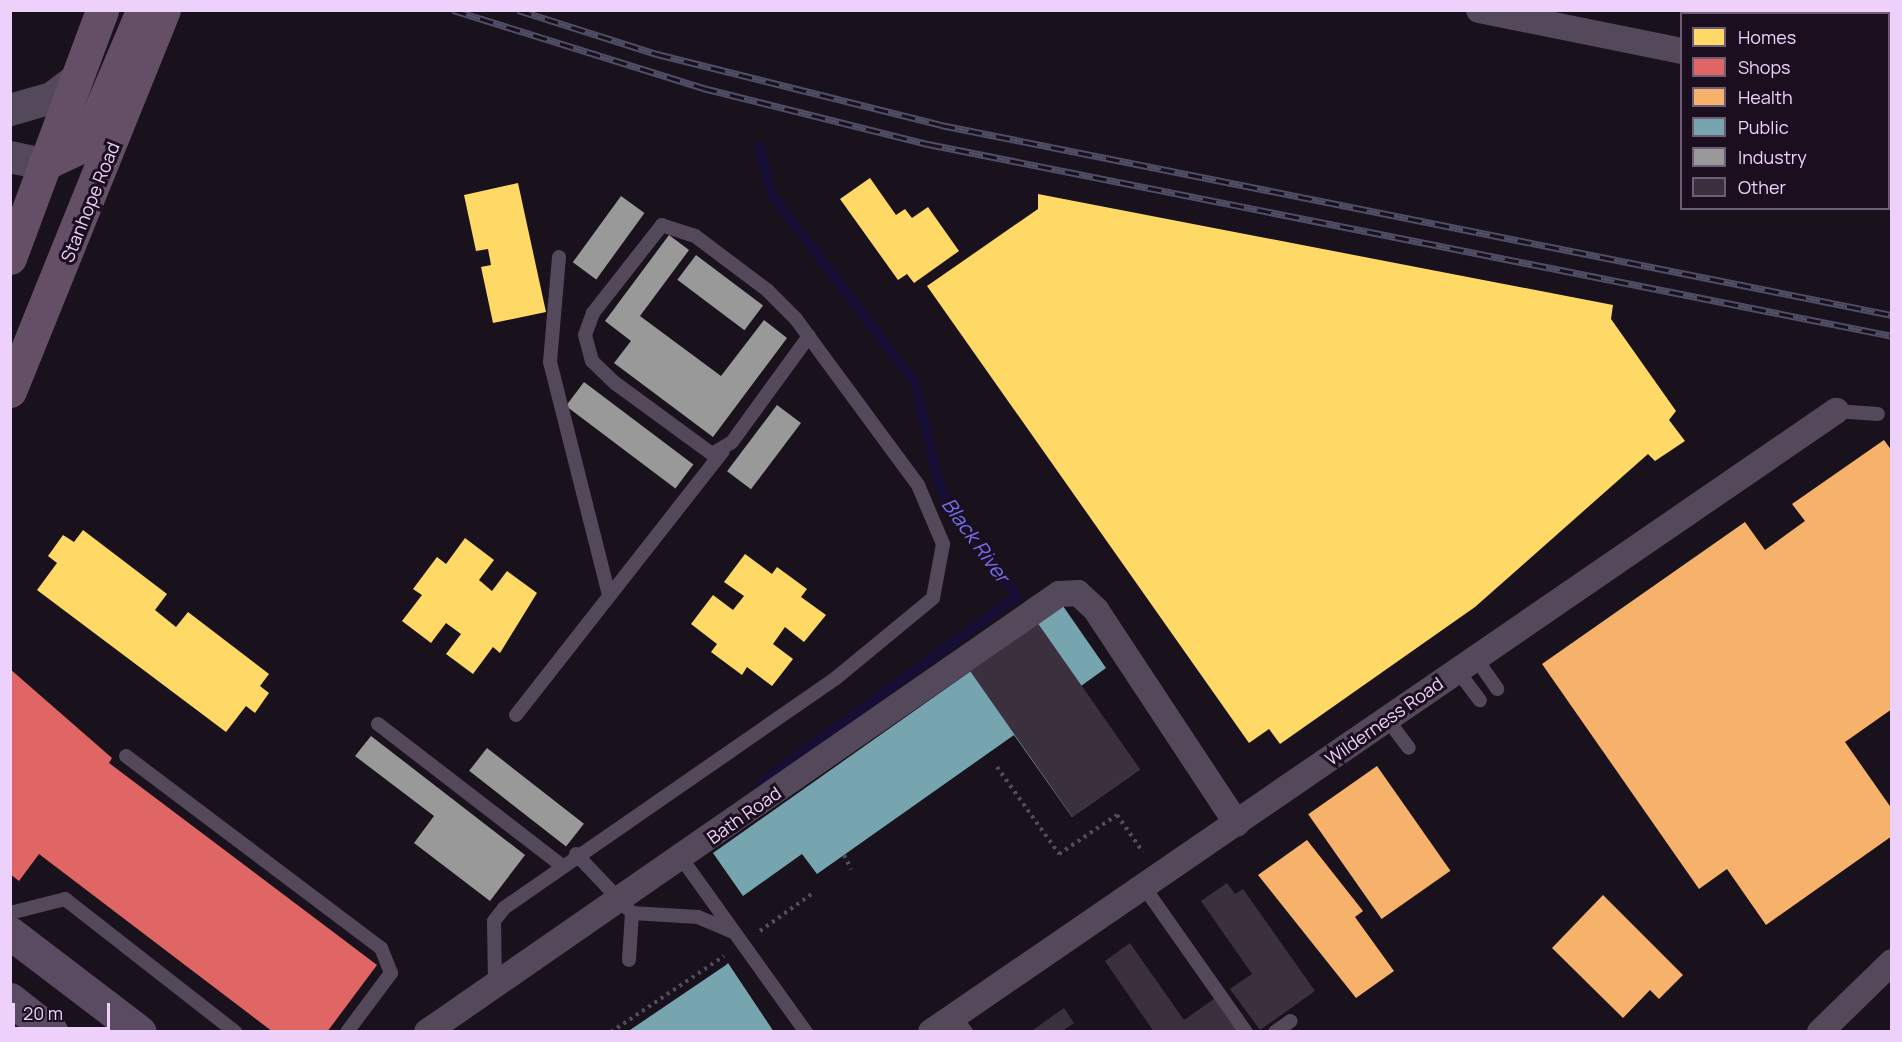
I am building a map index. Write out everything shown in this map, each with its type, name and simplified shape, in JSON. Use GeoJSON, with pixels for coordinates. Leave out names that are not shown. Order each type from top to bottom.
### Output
{"type":"FeatureCollection","features":[{"type":"Feature","properties":{"kind":"main road"},"geometry":{"type":"LineString","coordinates":[[10,258],[73,82],[102,10]]}},
{"type":"Feature","properties":{"kind":"main road"},"geometry":{"type":"LineString","coordinates":[[44,164],[80,147],[92,129],[143,10]]}},
{"type":"Feature","properties":{"kind":"main road","name":"Stanhope Road"},"geometry":{"type":"LineString","coordinates":[[10,392],[164,10]]}},
{"type":"Feature","properties":{"kind":"main road"},"geometry":{"type":"LineString","coordinates":[[10,933],[140,1032]]}},
{"type":"Feature","properties":{"kind":"main road"},"geometry":{"type":"LineString","coordinates":[[10,999],[52,1032]]}},
{"type":"Feature","properties":{"kind":"street"},"geometry":{"type":"LineString","coordinates":[[1479,10],[1680,51]]}},
{"type":"Feature","properties":{"kind":"street"},"geometry":{"type":"LineString","coordinates":[[10,110],[52,98],[73,82]]}},
{"type":"Feature","properties":{"kind":"street"},"geometry":{"type":"LineString","coordinates":[[10,157],[44,164]]}},
{"type":"Feature","properties":{"kind":"street","name":"Wilderness Road"},"geometry":{"type":"LineString","coordinates":[[931,1032],[960,1024],[1152,882],[1466,663],[1836,411]]}},
{"type":"Feature","properties":{"kind":"street","name":"Bath Road"},"geometry":{"type":"LineString","coordinates":[[427,1032],[495,984],[626,906],[682,859],[1059,594],[1078,593],[1096,610],[1237,824]]}},
{"type":"Feature","properties":{"kind":"street"},"geometry":{"type":"LineString","coordinates":[[1820,1032],[1892,962]]}},
{"type":"Feature","properties":{"kind":"lane"},"geometry":{"type":"LineString","coordinates":[[495,984],[494,921],[576,854],[836,678],[933,598],[943,544],[935,517],[918,485],[809,336],[768,290],[696,236],[671,223],[651,232],[593,313],[585,349],[592,361],[661,420],[704,451],[723,451]]}},
{"type":"Feature","properties":{"kind":"lane"},"geometry":{"type":"LineString","coordinates":[[559,257],[550,362],[609,596]]}},
{"type":"Feature","properties":{"kind":"lane"},"geometry":{"type":"LineString","coordinates":[[516,715],[723,451],[809,336]]}},
{"type":"Feature","properties":{"kind":"lane"},"geometry":{"type":"LineString","coordinates":[[1836,411],[1878,414]]}},
{"type":"Feature","properties":{"kind":"lane"},"geometry":{"type":"LineString","coordinates":[[1466,663],[1497,689]]}},
{"type":"Feature","properties":{"kind":"lane"},"geometry":{"type":"LineString","coordinates":[[1466,663],[1480,700]]}},
{"type":"Feature","properties":{"kind":"lane"},"geometry":{"type":"LineString","coordinates":[[1387,719],[1409,748]]}},
{"type":"Feature","properties":{"kind":"lane"},"geometry":{"type":"LineString","coordinates":[[378,724],[561,865]]}},
{"type":"Feature","properties":{"kind":"lane"},"geometry":{"type":"LineString","coordinates":[[126,756],[381,948],[391,973],[347,1032]]}},
{"type":"Feature","properties":{"kind":"lane"},"geometry":{"type":"LineString","coordinates":[[576,854],[626,906],[698,917],[741,938]]}},
{"type":"Feature","properties":{"kind":"lane"},"geometry":{"type":"LineString","coordinates":[[682,859],[741,938],[806,1032]]}},
{"type":"Feature","properties":{"kind":"lane"},"geometry":{"type":"LineString","coordinates":[[1152,882],[1246,1032]]}},
{"type":"Feature","properties":{"kind":"lane"},"geometry":{"type":"LineString","coordinates":[[10,913],[65,899],[218,1027],[235,1032]]}},
{"type":"Feature","properties":{"kind":"lane"},"geometry":{"type":"LineString","coordinates":[[626,906],[628,960]]}},
{"type":"Feature","properties":{"kind":"lane"},"geometry":{"type":"LineString","coordinates":[[1275,1032],[1291,1021]]}},
{"type":"Feature","properties":{"kind":"path"},"geometry":{"type":"LineString","coordinates":[[997,767],[1059,854],[1117,816],[1152,882]]}},
{"type":"Feature","properties":{"kind":"path"},"geometry":{"type":"LineString","coordinates":[[844,855],[851,869]]}},
{"type":"Feature","properties":{"kind":"path"},"geometry":{"type":"LineString","coordinates":[[741,938],[813,892]]}},
{"type":"Feature","properties":{"kind":"path"},"geometry":{"type":"LineString","coordinates":[[611,1032],[721,958]]}},
{"type":"Feature","properties":{"kind":"building: Homes"},"geometry":{"type":"Polygon","coordinates":[[[870,178],[896,215],[905,209],[912,218],[928,207],[959,251],[914,283],[907,274],[898,280],[840,199],[870,178]]]}},
{"type":"Feature","properties":{"kind":"building: Homes"},"geometry":{"type":"Polygon","coordinates":[[[518,183],[546,312],[493,323],[481,267],[491,265],[488,249],[476,251],[464,195],[518,183]]]}},
{"type":"Feature","properties":{"kind":"building: Homes"},"geometry":{"type":"Polygon","coordinates":[[[1038,194],[1613,305],[1611,319],[1676,411],[1669,420],[1685,441],[1655,461],[1648,454],[1475,607],[1280,744],[1269,729],[1249,743],[927,286],[1038,209],[1038,194]]]}},
{"type":"Feature","properties":{"kind":"building: Homes"},"geometry":{"type":"Polygon","coordinates":[[[83,530],[167,594],[155,610],[176,627],[188,612],[269,674],[260,686],[269,693],[255,713],[246,706],[226,732],[37,590],[57,563],[48,556],[63,535],[74,542],[83,530]]]}},
{"type":"Feature","properties":{"kind":"building: Homes"},"geometry":{"type":"Polygon","coordinates":[[[465,538],[494,560],[479,580],[492,591],[507,571],[537,593],[500,653],[493,647],[473,674],[446,654],[461,634],[446,623],[431,643],[402,621],[422,595],[413,589],[437,557],[446,564],[465,538]]]}},
{"type":"Feature","properties":{"kind":"building: Homes"},"geometry":{"type":"Polygon","coordinates":[[[745,554],[772,574],[777,567],[807,589],[801,597],[826,615],[804,642],[785,627],[773,644],[793,659],[772,686],[747,667],[742,675],[711,652],[717,644],[691,624],[713,595],[733,610],[744,596],[724,582],[745,554]]]}},
{"type":"Feature","properties":{"kind":"building: Shops"},"geometry":{"type":"Polygon","coordinates":[[[10,669],[112,758],[109,763],[377,965],[327,1032],[273,1032],[39,854],[19,881],[10,874],[10,669]]]}},
{"type":"Feature","properties":{"kind":"building: Health"},"geometry":{"type":"Polygon","coordinates":[[[1884,440],[1892,451],[1892,709],[1845,742],[1892,809],[1892,836],[1766,925],[1727,869],[1699,889],[1542,664],[1745,522],[1765,550],[1805,521],[1792,504],[1884,440]]]}},
{"type":"Feature","properties":{"kind":"building: Health"},"geometry":{"type":"Polygon","coordinates":[[[1377,766],[1450,871],[1382,919],[1308,814],[1377,766]]]}},
{"type":"Feature","properties":{"kind":"building: Health"},"geometry":{"type":"Polygon","coordinates":[[[1307,840],[1363,911],[1355,917],[1394,971],[1356,998],[1258,875],[1307,840]]]}},
{"type":"Feature","properties":{"kind":"building: Health"},"geometry":{"type":"Polygon","coordinates":[[[1603,895],[1683,975],[1659,999],[1650,990],[1623,1018],[1552,948],[1603,895]]]}},
{"type":"Feature","properties":{"kind":"building: Public"},"geometry":{"type":"Polygon","coordinates":[[[1063,606],[1106,668],[1081,686],[1139,770],[1072,817],[1014,735],[817,874],[802,854],[743,896],[713,853],[1063,606]]]}},
{"type":"Feature","properties":{"kind":"building: Public"},"geometry":{"type":"Polygon","coordinates":[[[728,963],[774,1032],[627,1032],[726,965],[728,963]]]}},
{"type":"Feature","properties":{"kind":"building: Industry"},"geometry":{"type":"Polygon","coordinates":[[[621,196],[644,213],[596,279],[573,262],[621,196]]]}},
{"type":"Feature","properties":{"kind":"building: Industry"},"geometry":{"type":"Polygon","coordinates":[[[669,235],[689,250],[640,316],[721,376],[764,320],[787,338],[713,437],[614,363],[631,341],[605,321],[669,235]]]}},
{"type":"Feature","properties":{"kind":"building: Industry"},"geometry":{"type":"Polygon","coordinates":[[[696,255],[763,306],[744,330],[677,280],[696,255]]]}},
{"type":"Feature","properties":{"kind":"building: Industry"},"geometry":{"type":"Polygon","coordinates":[[[584,382],[693,464],[675,488],[566,406],[584,382]]]}},
{"type":"Feature","properties":{"kind":"building: Industry"},"geometry":{"type":"Polygon","coordinates":[[[777,405],[801,423],[751,489],[727,471],[777,405]]]}},
{"type":"Feature","properties":{"kind":"building: Industry"},"geometry":{"type":"Polygon","coordinates":[[[371,736],[525,855],[490,901],[414,843],[434,816],[355,756],[371,736]]]}},
{"type":"Feature","properties":{"kind":"building: Industry"},"geometry":{"type":"Polygon","coordinates":[[[487,748],[584,824],[566,847],[469,771],[487,748]]]}},
{"type":"Feature","properties":{"kind":"building: Other"},"geometry":{"type":"Polygon","coordinates":[[[1037,622],[1140,769],[1072,817],[969,670],[1037,622]]]}},
{"type":"Feature","properties":{"kind":"building: Other"},"geometry":{"type":"Polygon","coordinates":[[[1227,883],[1235,894],[1243,889],[1315,991],[1260,1030],[1230,989],[1252,974],[1201,901],[1227,883]]]}},
{"type":"Feature","properties":{"kind":"building: Other"},"geometry":{"type":"Polygon","coordinates":[[[1130,943],[1184,1020],[1218,996],[1243,1032],[1154,1032],[1105,961],[1130,943]]]}},
{"type":"Feature","properties":{"kind":"building: Other"},"geometry":{"type":"Polygon","coordinates":[[[1064,1008],[1074,1023],[1061,1032],[1030,1032],[1064,1008]]]}},
{"type":"Feature","properties":{"kind":"waterway","name":"Black River"},"geometry":{"type":"LineString","coordinates":[[759,146],[772,195],[915,383],[941,491],[1017,596],[761,783]]}},
{"type":"Feature","properties":{"kind":"railway"},"geometry":{"type":"LineString","coordinates":[[453,10],[703,88],[928,144],[1892,336]]}},
{"type":"Feature","properties":{"kind":"railway"},"geometry":{"type":"LineString","coordinates":[[518,10],[657,54],[941,125],[1892,315]]}}]}
